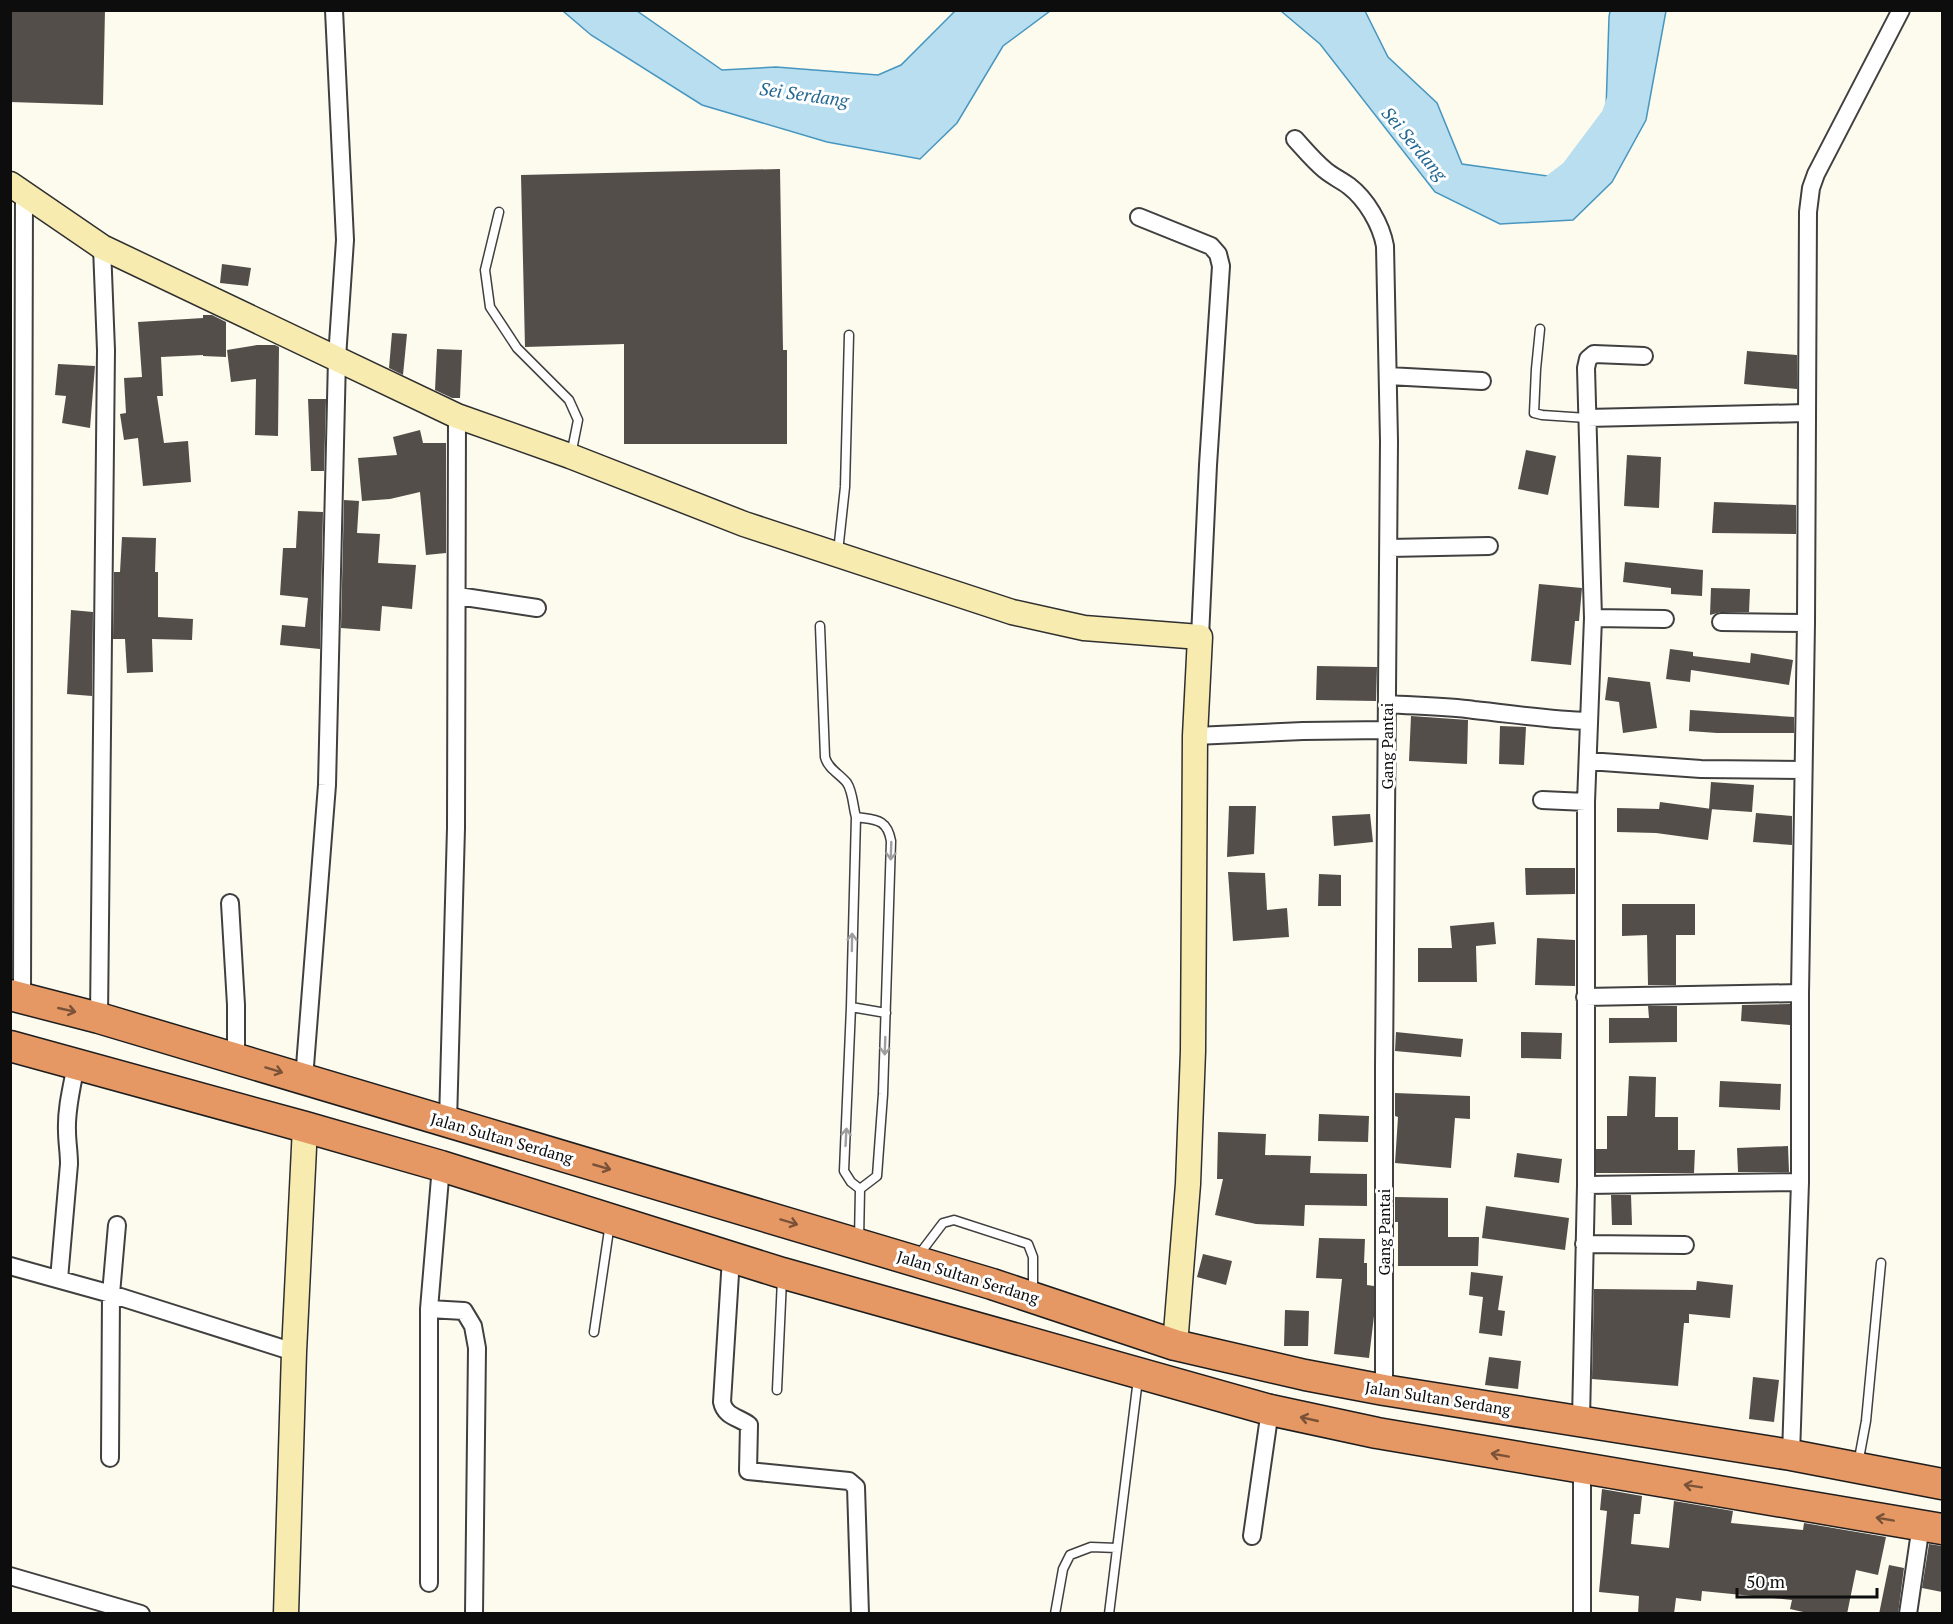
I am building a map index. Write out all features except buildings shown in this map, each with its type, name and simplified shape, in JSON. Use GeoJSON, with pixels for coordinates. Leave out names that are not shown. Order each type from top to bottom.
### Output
{"type":"FeatureCollection","features":[{"type":"Feature","properties":{"kind":"highway","name":"Jalan Sultan Serdang"},"geometry":{"type":"LineString","coordinates":[[16,996],[236,1058],[859,1244],[1033,1297],[1175,1345],[1305,1375],[1384,1390],[1791,1455],[1942,1484]]}},
{"type":"Feature","properties":{"kind":"highway"},"geometry":{"type":"LineString","coordinates":[[10,1046],[441,1166],[731,1258],[1270,1410],[1365,1431],[1932,1527]]}},
{"type":"Feature","properties":{"kind":"street"},"geometry":{"type":"LineString","coordinates":[[304,1079],[327,785],[337,358],[345,240],[334,10]]}},
{"type":"Feature","properties":{"kind":"street"},"geometry":{"type":"LineString","coordinates":[[1791,1455],[1800,1182],[1808,212],[1815,174],[1901,10]]}},
{"type":"Feature","properties":{"kind":"street","name":"Gang Pantai"},"geometry":{"type":"LineString","coordinates":[[1295,139],[1328,173],[1350,186],[1358,194],[1382,232],[1384,246],[1388,376],[1389,548],[1386,730],[1384,1390]]}},
{"type":"Feature","properties":{"kind":"street"},"geometry":{"type":"LineString","coordinates":[[17,188],[102,247],[457,416],[570,456],[744,524],[1012,612],[1084,628],[1200,637]]}},
{"type":"Feature","properties":{"kind":"street"},"geometry":{"type":"LineString","coordinates":[[16,996],[17,188]]}},
{"type":"Feature","properties":{"kind":"street"},"geometry":{"type":"LineString","coordinates":[[1139,217],[1211,246],[1218,254],[1221,266],[1208,454],[1195,736],[1193,1051],[1188,1184],[1175,1345]]}},
{"type":"Feature","properties":{"kind":"street"},"geometry":{"type":"LineString","coordinates":[[99,1018],[106,350],[102,247]]}},
{"type":"Feature","properties":{"kind":"street"},"geometry":{"type":"LineString","coordinates":[[1581,1420],[1586,1185],[1586,802],[1593,618],[1586,368],[1589,357],[1594,354],[1644,356]]}},
{"type":"Feature","properties":{"kind":"street"},"geometry":{"type":"LineString","coordinates":[[1388,376],[1482,381]]}},
{"type":"Feature","properties":{"kind":"street"},"geometry":{"type":"LineString","coordinates":[[1587,418],[1806,413]]}},
{"type":"Feature","properties":{"kind":"street"},"geometry":{"type":"LineString","coordinates":[[448,1122],[456,828],[457,416]]}},
{"type":"Feature","properties":{"kind":"street"},"geometry":{"type":"LineString","coordinates":[[1389,548],[1489,546]]}},
{"type":"Feature","properties":{"kind":"street"},"geometry":{"type":"LineString","coordinates":[[458,596],[537,608]]}},
{"type":"Feature","properties":{"kind":"street"},"geometry":{"type":"LineString","coordinates":[[1593,618],[1665,619]]}},
{"type":"Feature","properties":{"kind":"street"},"geometry":{"type":"LineString","coordinates":[[1721,622],[1806,623]]}},
{"type":"Feature","properties":{"kind":"street"},"geometry":{"type":"LineString","coordinates":[[1387,704],[1472,710],[1562,721],[1589,721]]}},
{"type":"Feature","properties":{"kind":"street"},"geometry":{"type":"LineString","coordinates":[[1195,736],[1386,730]]}},
{"type":"Feature","properties":{"kind":"street"},"geometry":{"type":"LineString","coordinates":[[1588,761],[1701,769],[1803,770]]}},
{"type":"Feature","properties":{"kind":"street"},"geometry":{"type":"LineString","coordinates":[[1542,800],[1586,802]]}},
{"type":"Feature","properties":{"kind":"street"},"geometry":{"type":"LineString","coordinates":[[230,903],[236,1005],[236,1058]]}},
{"type":"Feature","properties":{"kind":"street"},"geometry":{"type":"LineString","coordinates":[[1586,997],[1800,993]]}},
{"type":"Feature","properties":{"kind":"street"},"geometry":{"type":"LineString","coordinates":[[59,1279],[69,1164],[70,1146],[67,1131],[69,1105],[76,1065]]}},
{"type":"Feature","properties":{"kind":"street"},"geometry":{"type":"LineString","coordinates":[[286,1614],[294,1352],[305,1127]]}},
{"type":"Feature","properties":{"kind":"street"},"geometry":{"type":"LineString","coordinates":[[429,1582],[429,1309],[441,1166]]}},
{"type":"Feature","properties":{"kind":"street"},"geometry":{"type":"LineString","coordinates":[[1586,1185],[1800,1182]]}},
{"type":"Feature","properties":{"kind":"street"},"geometry":{"type":"LineString","coordinates":[[111,1458],[111,1294],[117,1225]]}},
{"type":"Feature","properties":{"kind":"street"},"geometry":{"type":"LineString","coordinates":[[1584,1244],[1684,1245]]}},
{"type":"Feature","properties":{"kind":"street"},"geometry":{"type":"LineString","coordinates":[[731,1258],[722,1402],[724,1409],[749,1425],[748,1471],[849,1481],[856,1486],[860,1614]]}},
{"type":"Feature","properties":{"kind":"street"},"geometry":{"type":"LineString","coordinates":[[10,1266],[111,1294],[294,1352]]}},
{"type":"Feature","properties":{"kind":"street"},"geometry":{"type":"LineString","coordinates":[[429,1309],[464,1311],[473,1326],[477,1348],[474,1614]]}},
{"type":"Feature","properties":{"kind":"street"},"geometry":{"type":"LineString","coordinates":[[1252,1536],[1270,1410]]}},
{"type":"Feature","properties":{"kind":"street"},"geometry":{"type":"LineString","coordinates":[[1582,1469],[1582,1614]]}},
{"type":"Feature","properties":{"kind":"street"},"geometry":{"type":"LineString","coordinates":[[1908,1614],[1932,1527]]}},
{"type":"Feature","properties":{"kind":"street"},"geometry":{"type":"LineString","coordinates":[[10,1576],[141,1614]]}},
{"type":"Feature","properties":{"kind":"lane"},"geometry":{"type":"LineString","coordinates":[[499,212],[485,270],[490,307],[517,348],[569,400],[578,420],[570,456]]}},
{"type":"Feature","properties":{"kind":"lane"},"geometry":{"type":"LineString","coordinates":[[1540,329],[1534,413],[1587,418]]}},
{"type":"Feature","properties":{"kind":"lane"},"geometry":{"type":"LineString","coordinates":[[838,555],[845,486],[849,335]]}},
{"type":"Feature","properties":{"kind":"lane"},"geometry":{"type":"LineString","coordinates":[[820,626],[825,757],[828,765],[850,789],[856,817],[844,1171],[851,1182],[860,1189]]}},
{"type":"Feature","properties":{"kind":"lane"},"geometry":{"type":"LineString","coordinates":[[856,817],[884,824],[890,833],[891,841],[878,1176],[860,1189]]}},
{"type":"Feature","properties":{"kind":"lane"},"geometry":{"type":"LineString","coordinates":[[851,1007],[886,1013]]}},
{"type":"Feature","properties":{"kind":"lane"},"geometry":{"type":"LineString","coordinates":[[859,1244],[860,1189]]}},
{"type":"Feature","properties":{"kind":"lane"},"geometry":{"type":"LineString","coordinates":[[594,1332],[610,1220]]}},
{"type":"Feature","properties":{"kind":"lane"},"geometry":{"type":"LineString","coordinates":[[914,1261],[943,1223],[954,1220],[1028,1244],[1034,1257],[1033,1297]]}},
{"type":"Feature","properties":{"kind":"lane"},"geometry":{"type":"LineString","coordinates":[[1857,1468],[1866,1421],[1881,1263]]}},
{"type":"Feature","properties":{"kind":"lane"},"geometry":{"type":"LineString","coordinates":[[777,1390],[782,1273]]}},
{"type":"Feature","properties":{"kind":"lane"},"geometry":{"type":"LineString","coordinates":[[1109,1614],[1139,1373]]}},
{"type":"Feature","properties":{"kind":"lane"},"geometry":{"type":"LineString","coordinates":[[1055,1614],[1063,1569],[1070,1555],[1091,1547],[1117,1548]]}},
{"type":"Feature","properties":{"kind":"water"},"geometry":{"type":"Polygon","coordinates":[[[563,11],[637,11],[722,70],[776,67],[878,75],[901,65],[955,11],[1050,11],[1003,46],[957,123],[920,159],[827,142],[702,105],[591,35],[563,11]]]}},
{"type":"Feature","properties":{"kind":"water"},"geometry":{"type":"Polygon","coordinates":[[[1281,11],[1365,11],[1388,57],[1437,103],[1462,164],[1569,179],[1605,141],[1610,11],[1666,11],[1646,120],[1612,182],[1573,220],[1500,224],[1435,192],[1320,44],[1281,11]]]}},
{"type":"Feature","properties":{"kind":"waterway","name":"Sei Serdang"},"geometry":{"type":"LineString","coordinates":[[1550,194],[1575,175],[1617,119],[1639,55],[1648,10]]}}]}
